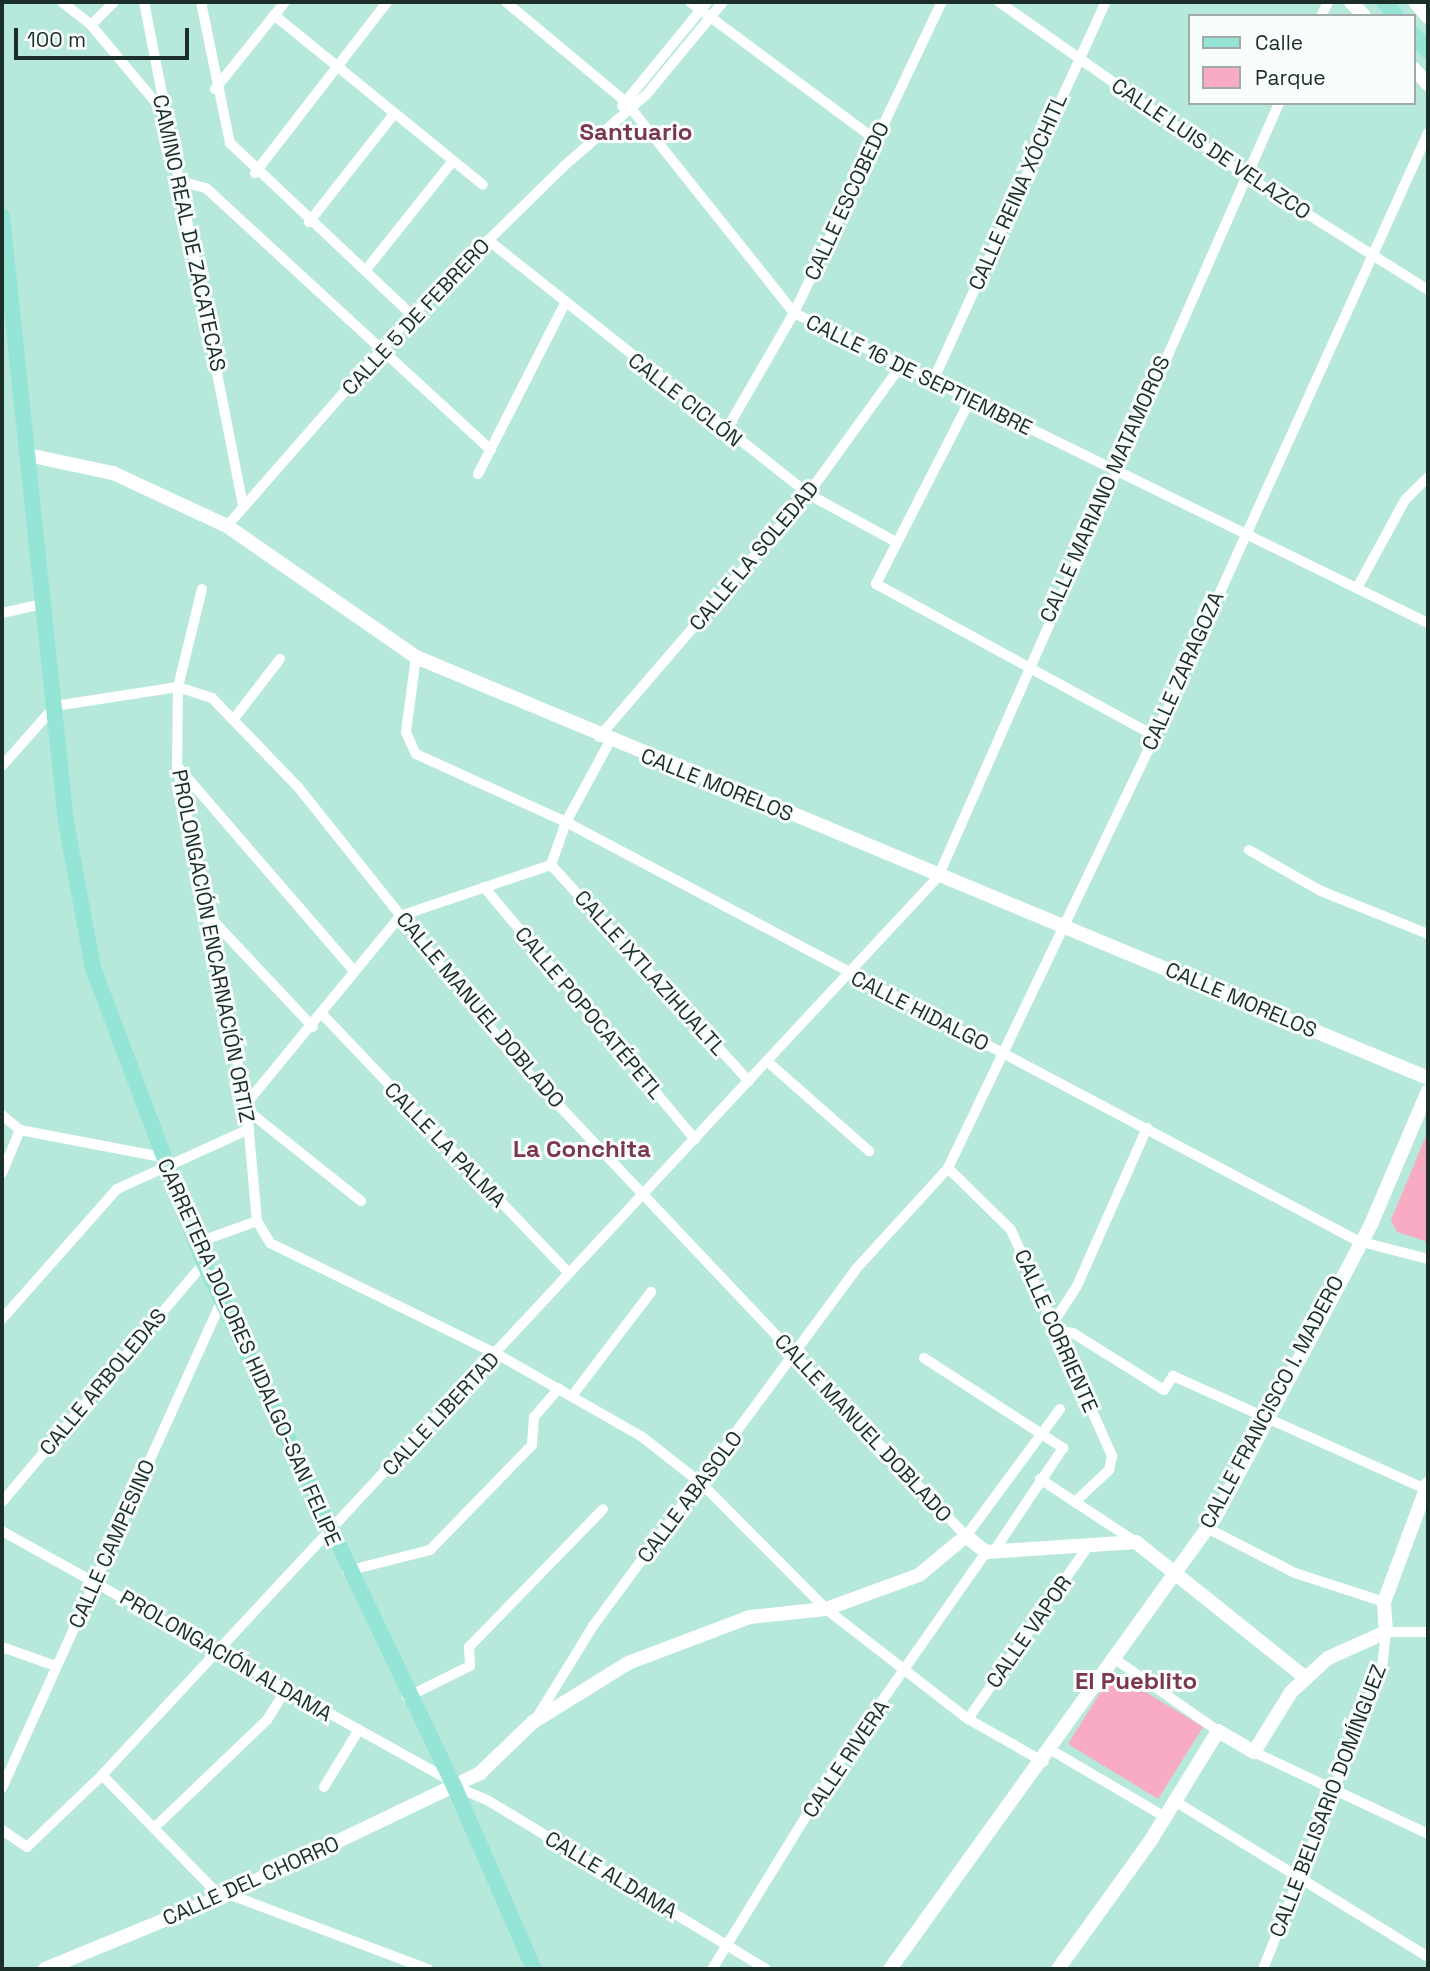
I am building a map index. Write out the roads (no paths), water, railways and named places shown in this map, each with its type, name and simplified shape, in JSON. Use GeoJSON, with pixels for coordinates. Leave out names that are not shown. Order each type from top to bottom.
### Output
{"type":"FeatureCollection","features":[{"type":"Feature","properties":{"kind":"main road"},"geometry":{"type":"LineString","coordinates":[[1416,37],[1428,51]]}},
{"type":"Feature","properties":{"kind":"main road","name":"CARRETERA DOLORES HIDALGO-SAN FELIPE"},"geometry":{"type":"LineString","coordinates":[[2,216],[66,822],[93,968],[162,1161],[204,1263],[407,1697],[453,1783],[534,1969]]}},
{"type":"Feature","properties":{"kind":"street"},"geometry":{"type":"LineString","coordinates":[[62,2],[90,25],[162,110]]}},
{"type":"Feature","properties":{"kind":"street"},"geometry":{"type":"LineString","coordinates":[[90,25],[114,2]]}},
{"type":"Feature","properties":{"kind":"street","name":"CAMINO REAL DE ZACATECAS"},"geometry":{"type":"LineString","coordinates":[[144,2],[162,110],[183,182],[243,505]]}},
{"type":"Feature","properties":{"kind":"street"},"geometry":{"type":"LineString","coordinates":[[201,2],[215,89],[230,143],[255,173],[412,315]]}},
{"type":"Feature","properties":{"kind":"street"},"geometry":{"type":"LineString","coordinates":[[215,89],[285,2]]}},
{"type":"Feature","properties":{"kind":"street"},"geometry":{"type":"LineString","coordinates":[[255,173],[387,2]]}},
{"type":"Feature","properties":{"kind":"street","name":"CALLE 16 DE SEPTIEMBRE"},"geometry":{"type":"LineString","coordinates":[[506,2],[628,105],[794,313],[969,402],[1428,623]]}},
{"type":"Feature","properties":{"kind":"street"},"geometry":{"type":"LineString","coordinates":[[690,2],[704,6],[711,17],[876,140]]}},
{"type":"Feature","properties":{"kind":"street","name":"CALLE 5 DE FEBRERO"},"geometry":{"type":"LineString","coordinates":[[227,526],[386,348],[412,315],[616,118],[723,2]]}},
{"type":"Feature","properties":{"kind":"street","name":"CALLE ESCOBEDO"},"geometry":{"type":"LineString","coordinates":[[725,432],[794,313],[942,2]]}},
{"type":"Feature","properties":{"kind":"street","name":"CALLE LUIS DE VELAZCO"},"geometry":{"type":"LineString","coordinates":[[999,2],[1245,175],[1428,290]]}},
{"type":"Feature","properties":{"kind":"street","name":"CALLE REINA XÓCHITL"},"geometry":{"type":"LineString","coordinates":[[932,383],[1078,58],[1106,2]]}},
{"type":"Feature","properties":{"kind":"street"},"geometry":{"type":"LineString","coordinates":[[1415,2],[1428,17]]}},
{"type":"Feature","properties":{"kind":"street","name":"CALLE 5 DE FEBRERO"},"geometry":{"type":"LineString","coordinates":[[628,105],[704,6]]}},
{"type":"Feature","properties":{"kind":"street"},"geometry":{"type":"LineString","coordinates":[[274,15],[483,186]]}},
{"type":"Feature","properties":{"kind":"street"},"geometry":{"type":"LineString","coordinates":[[1416,71],[1428,84]]}},
{"type":"Feature","properties":{"kind":"street","name":"CALLE MARIANO MATAMOROS"},"geometry":{"type":"LineString","coordinates":[[938,877],[1026,667],[1278,105]]}},
{"type":"Feature","properties":{"kind":"street"},"geometry":{"type":"LineString","coordinates":[[309,222],[394,114]]}},
{"type":"Feature","properties":{"kind":"street","name":"CALLE ZARAGOZA"},"geometry":{"type":"LineString","coordinates":[[923,1202],[945,1171],[1061,925],[1155,736],[1243,533],[1428,133]]}},
{"type":"Feature","properties":{"kind":"street"},"geometry":{"type":"LineString","coordinates":[[365,271],[452,162]]}},
{"type":"Feature","properties":{"kind":"street"},"geometry":{"type":"LineString","coordinates":[[183,182],[206,188],[386,348],[491,450]]}},
{"type":"Feature","properties":{"kind":"street","name":"CALLE CICLÓN"},"geometry":{"type":"LineString","coordinates":[[488,240],[564,305],[808,494],[896,542]]}},
{"type":"Feature","properties":{"kind":"street"},"geometry":{"type":"LineString","coordinates":[[478,474],[564,305]]}},
{"type":"Feature","properties":{"kind":"street","name":"CALLE LA SOLEDAD"},"geometry":{"type":"LineString","coordinates":[[551,862],[564,825],[604,739],[808,494],[900,367]]}},
{"type":"Feature","properties":{"kind":"street"},"geometry":{"type":"LineString","coordinates":[[969,402],[876,584],[1155,736]]}},
{"type":"Feature","properties":{"kind":"street","name":"CALLE MORELOS"},"geometry":{"type":"LineString","coordinates":[[28,456],[113,473],[227,526],[416,657],[604,739],[1428,1078]]}},
{"type":"Feature","properties":{"kind":"street"},"geometry":{"type":"LineString","coordinates":[[1357,588],[1405,500],[1428,477]]}},
{"type":"Feature","properties":{"kind":"street","name":"PROLONGACIÓN ENCARNACIÓN ORTIZ"},"geometry":{"type":"LineString","coordinates":[[202,589],[178,687],[177,766],[202,909],[246,1107],[257,1221]]}},
{"type":"Feature","properties":{"kind":"street"},"geometry":{"type":"LineString","coordinates":[[2,613],[43,604]]}},
{"type":"Feature","properties":{"kind":"street","name":"CALLE HIDALGO"},"geometry":{"type":"LineString","coordinates":[[416,657],[406,732],[416,754],[564,825],[1147,1128],[1358,1241],[1428,1259]]}},
{"type":"Feature","properties":{"kind":"street"},"geometry":{"type":"LineString","coordinates":[[233,720],[280,659]]}},
{"type":"Feature","properties":{"kind":"street","name":"CALLE MANUEL DOBLADO"},"geometry":{"type":"LineString","coordinates":[[55,706],[178,687],[212,698],[298,788],[516,1060],[966,1536],[990,1551]]}},
{"type":"Feature","properties":{"kind":"street"},"geometry":{"type":"LineString","coordinates":[[2,765],[55,706]]}},
{"type":"Feature","properties":{"kind":"street"},"geometry":{"type":"LineString","coordinates":[[177,766],[354,971]]}},
{"type":"Feature","properties":{"kind":"street"},"geometry":{"type":"LineString","coordinates":[[1250,850],[1321,891],[1428,934]]}},
{"type":"Feature","properties":{"kind":"street"},"geometry":{"type":"LineString","coordinates":[[361,1202],[246,1107],[323,1015],[354,971],[400,916],[551,862]]}},
{"type":"Feature","properties":{"kind":"street","name":"CALLE IXTLAZIHUALTL"},"geometry":{"type":"LineString","coordinates":[[551,862],[749,1082]]}},
{"type":"Feature","properties":{"kind":"street","name":"CALLE LIBERTAD"},"geometry":{"type":"LineString","coordinates":[[2,1830],[27,1847],[102,1775],[330,1535],[569,1273],[819,1008],[847,974],[938,877]]}},
{"type":"Feature","properties":{"kind":"street","name":"CALLE POPOCATÉPETL"},"geometry":{"type":"LineString","coordinates":[[484,887],[695,1139]]}},
{"type":"Feature","properties":{"kind":"street"},"geometry":{"type":"LineString","coordinates":[[202,909],[313,1027]]}},
{"type":"Feature","properties":{"kind":"street","name":"CALLE LA PALMA"},"geometry":{"type":"LineString","coordinates":[[323,1015],[569,1273]]}},
{"type":"Feature","properties":{"kind":"street"},"geometry":{"type":"LineString","coordinates":[[768,1061],[869,1151]]}},
{"type":"Feature","properties":{"kind":"street","name":"CALLE FRANCISCO I. MADERO"},"geometry":{"type":"LineString","coordinates":[[890,1969],[1047,1756],[1112,1657],[1207,1528],[1358,1241],[1382,1202],[1428,1091]]}},
{"type":"Feature","properties":{"kind":"street"},"geometry":{"type":"LineString","coordinates":[[2,1115],[20,1130],[162,1161]]}},
{"type":"Feature","properties":{"kind":"street"},"geometry":{"type":"LineString","coordinates":[[1147,1128],[1077,1286],[1054,1327],[1073,1333],[1164,1390],[1172,1376],[1427,1487],[1384,1602],[1386,1632]]}},
{"type":"Feature","properties":{"kind":"street"},"geometry":{"type":"LineString","coordinates":[[2,1319],[117,1189],[162,1161],[249,1129]]}},
{"type":"Feature","properties":{"kind":"street"},"geometry":{"type":"LineString","coordinates":[[2,1173],[20,1130]]}},
{"type":"Feature","properties":{"kind":"street","name":"CALLE CORRIENTE"},"geometry":{"type":"LineString","coordinates":[[945,1171],[1011,1230],[1112,1455],[1109,1470],[1075,1502]]}},
{"type":"Feature","properties":{"kind":"street","name":"CALLE ABASOLO"},"geometry":{"type":"LineString","coordinates":[[453,1783],[502,1756],[533,1722],[593,1626],[702,1484],[855,1270],[923,1202]]}},
{"type":"Feature","properties":{"kind":"street"},"geometry":{"type":"LineString","coordinates":[[196,1243],[257,1221],[271,1243],[497,1354],[559,1388],[702,1484],[826,1609],[968,1719],[1162,1815]]}},
{"type":"Feature","properties":{"kind":"street","name":"CALLE ARBOLEDAS"},"geometry":{"type":"LineString","coordinates":[[2,1502],[204,1263]]}},
{"type":"Feature","properties":{"kind":"street"},"geometry":{"type":"LineString","coordinates":[[572,1396],[651,1292]]}},
{"type":"Feature","properties":{"kind":"street","name":"CALLE CAMPESINO"},"geometry":{"type":"LineString","coordinates":[[2,1788],[222,1300]]}},
{"type":"Feature","properties":{"kind":"street"},"geometry":{"type":"LineString","coordinates":[[924,1358],[1042,1432]]}},
{"type":"Feature","properties":{"kind":"street"},"geometry":{"type":"LineString","coordinates":[[347,1571],[430,1550],[532,1445],[534,1417],[559,1388]]}},
{"type":"Feature","properties":{"kind":"street"},"geometry":{"type":"LineString","coordinates":[[533,1722],[628,1662],[686,1636],[750,1617],[826,1609],[919,1575],[966,1536],[1060,1409]]}},
{"type":"Feature","properties":{"kind":"street","name":"CALLE RIVERA"},"geometry":{"type":"LineString","coordinates":[[712,1969],[842,1758],[906,1672],[1063,1448],[1042,1432]]}},
{"type":"Feature","properties":{"kind":"street"},"geometry":{"type":"LineString","coordinates":[[1040,1479],[1175,1571],[1306,1678]]}},
{"type":"Feature","properties":{"kind":"street"},"geometry":{"type":"LineString","coordinates":[[407,1697],[470,1666],[469,1647],[603,1509]]}},
{"type":"Feature","properties":{"kind":"street"},"geometry":{"type":"LineString","coordinates":[[1207,1528],[1295,1573],[1384,1602]]}},
{"type":"Feature","properties":{"kind":"street","name":"PROLONGACIÓN ALDAMA"},"geometry":{"type":"LineString","coordinates":[[2,1531],[96,1581],[285,1691],[453,1783]]}},
{"type":"Feature","properties":{"kind":"street"},"geometry":{"type":"LineString","coordinates":[[990,1551],[1136,1542]]}},
{"type":"Feature","properties":{"kind":"street","name":"CALLE VAPOR"},"geometry":{"type":"LineString","coordinates":[[968,1719],[1089,1545]]}},
{"type":"Feature","properties":{"kind":"street"},"geometry":{"type":"LineString","coordinates":[[1254,1752],[1306,1678],[1328,1658],[1386,1632],[1428,1632]]}},
{"type":"Feature","properties":{"kind":"street","name":"CALLE BELISARIO DOMÍNGUEZ"},"geometry":{"type":"LineString","coordinates":[[1263,1969],[1382,1670],[1386,1632]]}},
{"type":"Feature","properties":{"kind":"street"},"geometry":{"type":"LineString","coordinates":[[2,1647],[56,1666]]}},
{"type":"Feature","properties":{"kind":"street"},"geometry":{"type":"LineString","coordinates":[[1112,1657],[1218,1731],[1254,1752],[1333,1792],[1428,1834]]}},
{"type":"Feature","properties":{"kind":"street"},"geometry":{"type":"LineString","coordinates":[[155,1827],[268,1720],[285,1691]]}},
{"type":"Feature","properties":{"kind":"street"},"geometry":{"type":"LineString","coordinates":[[324,1787],[358,1731]]}},
{"type":"Feature","properties":{"kind":"street"},"geometry":{"type":"LineString","coordinates":[[1058,1969],[1218,1731]]}},
{"type":"Feature","properties":{"kind":"street"},"geometry":{"type":"LineString","coordinates":[[102,1775],[225,1896],[428,1969]]}},
{"type":"Feature","properties":{"kind":"street","name":"CALLE ALDAMA"},"geometry":{"type":"LineString","coordinates":[[453,1783],[766,1969]]}},
{"type":"Feature","properties":{"kind":"street","name":"CALLE DEL CHORRO"},"geometry":{"type":"LineString","coordinates":[[45,1969],[225,1896],[453,1783]]}},
{"type":"Feature","properties":{"kind":"street"},"geometry":{"type":"LineString","coordinates":[[1173,1800],[1428,1957]]}},
{"type":"Feature","properties":{"kind":"district","name":"Santuario"},"geometry":{"type":"Point","coordinates":[636,132]}},
{"type":"Feature","properties":{"kind":"district","name":"La Conchita"},"geometry":{"type":"Point","coordinates":[582,1149]}},
{"type":"Feature","properties":{"kind":"district","name":"El Pueblito"},"geometry":{"type":"Point","coordinates":[1136,1681]}}]}
